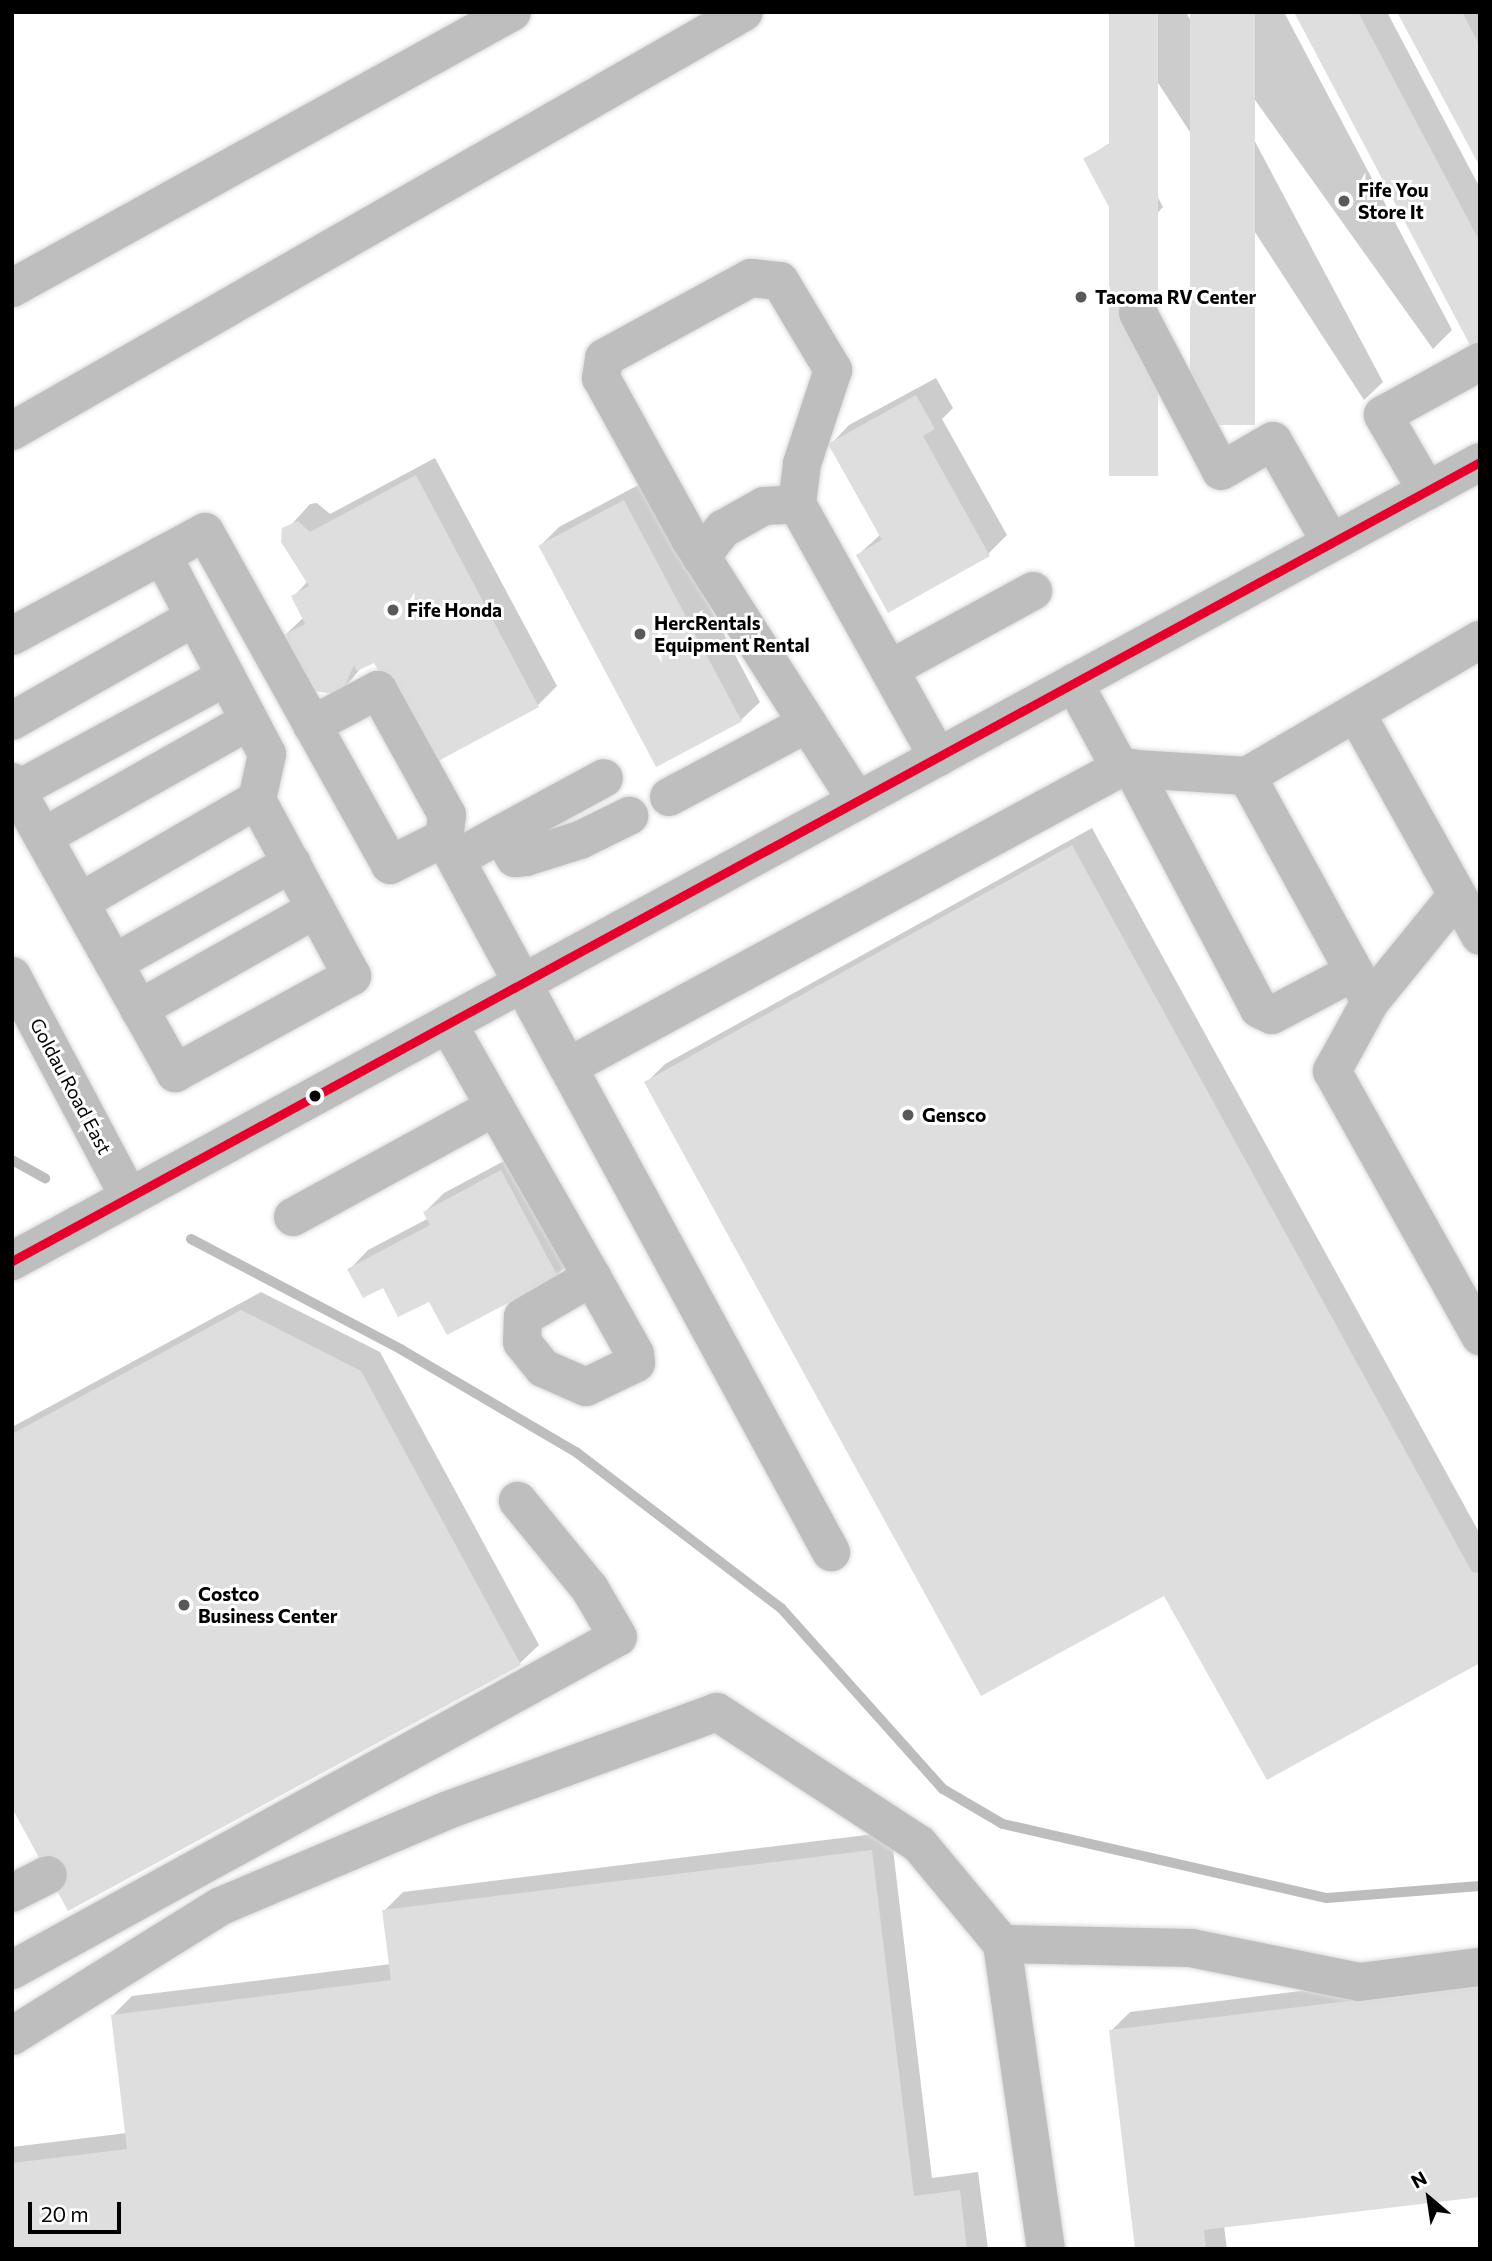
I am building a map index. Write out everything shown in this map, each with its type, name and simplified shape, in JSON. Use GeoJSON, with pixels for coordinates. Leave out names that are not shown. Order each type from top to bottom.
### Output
{"type":"FeatureCollection","features":[{"type":"Feature","properties":{"kind":"main road"},"geometry":{"type":"LineString","coordinates":[[12,288],[512,12]]}},
{"type":"Feature","properties":{"kind":"main road"},"geometry":{"type":"LineString","coordinates":[[12,431],[744,12]]}},
{"type":"Feature","properties":{"kind":"main road"},"geometry":{"type":"LineString","coordinates":[[858,801],[701,557],[601,378],[604,358],[751,278],[780,281],[834,370],[802,464],[797,504],[938,757]]}},
{"type":"Feature","properties":{"kind":"main road"},"geometry":{"type":"LineString","coordinates":[[1138,313],[1221,471],[1273,440],[1331,544]]}},
{"type":"Feature","properties":{"kind":"main road"},"geometry":{"type":"LineString","coordinates":[[1427,491],[1383,415],[1480,362]]}},
{"type":"Feature","properties":{"kind":"main road"},"geometry":{"type":"LineString","coordinates":[[12,1261],[1480,462]]}},
{"type":"Feature","properties":{"kind":"main road"},"geometry":{"type":"LineString","coordinates":[[701,557],[723,529],[744,517],[764,506],[797,504]]}},
{"type":"Feature","properties":{"kind":"main road"},"geometry":{"type":"LineString","coordinates":[[12,636],[205,532],[390,865],[501,834],[604,778]]}},
{"type":"Feature","properties":{"kind":"main road"},"geometry":{"type":"LineString","coordinates":[[162,555],[267,754],[257,800],[352,976],[175,1073],[14,786],[226,677]]}},
{"type":"Feature","properties":{"kind":"main road"},"geometry":{"type":"LineString","coordinates":[[890,669],[1033,591]]}},
{"type":"Feature","properties":{"kind":"main road"},"geometry":{"type":"LineString","coordinates":[[12,721],[195,617]]}},
{"type":"Feature","properties":{"kind":"main road"},"geometry":{"type":"LineString","coordinates":[[568,1067],[1126,768],[1247,776],[1480,640]]}},
{"type":"Feature","properties":{"kind":"main road"},"geometry":{"type":"LineString","coordinates":[[1074,683],[1126,768],[1259,1009],[1272,1016],[1362,987],[1457,895]]}},
{"type":"Feature","properties":{"kind":"main road"},"geometry":{"type":"LineString","coordinates":[[312,725],[378,690],[447,815],[450,848],[831,1552]]}},
{"type":"Feature","properties":{"kind":"main road"},"geometry":{"type":"LineString","coordinates":[[1356,713],[1480,936]]}},
{"type":"Feature","properties":{"kind":"main road"},"geometry":{"type":"LineString","coordinates":[[43,837],[249,721]]}},
{"type":"Feature","properties":{"kind":"main road"},"geometry":{"type":"LineString","coordinates":[[669,797],[808,723]]}},
{"type":"Feature","properties":{"kind":"main road"},"geometry":{"type":"LineString","coordinates":[[1247,776],[1362,987],[1332,1071],[1480,1336]]}},
{"type":"Feature","properties":{"kind":"main road"},"geometry":{"type":"LineString","coordinates":[[80,902],[257,800]]}},
{"type":"Feature","properties":{"kind":"main road"},"geometry":{"type":"LineString","coordinates":[[501,834],[515,858],[526,857],[580,840],[629,816]]}},
{"type":"Feature","properties":{"kind":"main road"},"geometry":{"type":"LineString","coordinates":[[114,963],[292,863]]}},
{"type":"Feature","properties":{"kind":"main road"},"geometry":{"type":"LineString","coordinates":[[139,1009],[316,909]]}},
{"type":"Feature","properties":{"kind":"main road","name":"Goldau Road East"},"geometry":{"type":"LineString","coordinates":[[12,976],[129,1197]]}},
{"type":"Feature","properties":{"kind":"main road"},"geometry":{"type":"LineString","coordinates":[[449,1024],[592,1277]]}},
{"type":"Feature","properties":{"kind":"main road"},"geometry":{"type":"LineString","coordinates":[[293,1217],[495,1107]]}},
{"type":"Feature","properties":{"kind":"main road"},"geometry":{"type":"LineString","coordinates":[[12,1970],[618,1637],[590,1589],[518,1501]]}},
{"type":"Feature","properties":{"kind":"main road"},"geometry":{"type":"LineString","coordinates":[[12,2036],[221,1906],[448,1810],[717,1712],[919,1844],[1002,1944],[1046,2249]]}},
{"type":"Feature","properties":{"kind":"main road"},"geometry":{"type":"LineString","coordinates":[[12,1893],[48,1875]]}},
{"type":"Feature","properties":{"kind":"main road"},"geometry":{"type":"LineString","coordinates":[[1002,1944],[1191,1948],[1359,1982],[1480,1968]]}},
{"type":"Feature","properties":{"kind":"building"},"geometry":{"type":"Polygon","coordinates":[[[1109,12],[1158,12],[1158,476],[1109,476],[1109,12]]]}},
{"type":"Feature","properties":{"kind":"building"},"geometry":{"type":"Polygon","coordinates":[[[1190,12],[1255,12],[1255,425],[1190,425],[1190,12]]]}},
{"type":"Feature","properties":{"kind":"building"},"geometry":{"type":"Polygon","coordinates":[[[1294,12],[1358,12],[1480,242],[1480,343],[1471,347],[1294,12]]]}},
{"type":"Feature","properties":{"kind":"building"},"geometry":{"type":"Polygon","coordinates":[[[1397,12],[1462,12],[1480,46],[1480,167],[1397,12]]]}},
{"type":"Feature","properties":{"kind":"building"},"geometry":{"type":"Polygon","coordinates":[[[1114,142],[1154,218],[1123,234],[1083,158],[1114,142]]]}},
{"type":"Feature","properties":{"kind":"building"},"geometry":{"type":"Polygon","coordinates":[[[916,395],[935,429],[923,436],[990,556],[888,613],[856,555],[882,540],[828,444],[916,395]]]}},
{"type":"Feature","properties":{"kind":"building","name":"Fife Honda"},"geometry":{"type":"Polygon","coordinates":[[[416,475],[539,707],[429,766],[374,663],[357,671],[354,665],[341,695],[308,690],[280,637],[305,624],[291,596],[309,586],[281,542],[282,528],[298,521],[310,532],[416,475]]]}},
{"type":"Feature","properties":{"kind":"building","name":"HercRentals Equipment Rental"},"geometry":{"type":"Polygon","coordinates":[[[624,500],[742,722],[656,767],[538,546],[624,500]]]}},
{"type":"Feature","properties":{"kind":"building"},"geometry":{"type":"Polygon","coordinates":[[[1072,845],[1472,1572],[1480,1573],[1480,1663],[1267,1780],[1164,1596],[981,1696],[644,1082],[1072,845]]]}},
{"type":"Feature","properties":{"kind":"building"},"geometry":{"type":"Polygon","coordinates":[[[501,1170],[558,1277],[447,1335],[429,1302],[398,1317],[383,1288],[363,1298],[347,1269],[430,1225],[423,1212],[501,1170]]]}},
{"type":"Feature","properties":{"kind":"building"},"geometry":{"type":"Polygon","coordinates":[[[241,1310],[361,1371],[521,1665],[68,1911],[12,1808],[12,1434],[241,1310]]]}},
{"type":"Feature","properties":{"kind":"building"},"geometry":{"type":"Polygon","coordinates":[[[872,1850],[914,2196],[960,2190],[967,2249],[12,2249],[12,2163],[127,2149],[111,2015],[391,1980],[382,1910],[872,1850]]]}},
{"type":"Feature","properties":{"kind":"building"},"geometry":{"type":"Polygon","coordinates":[[[1480,1985],[1480,2197],[1204,2230],[1206,2249],[1135,2249],[1109,2030],[1480,1985]]]}},
{"type":"Feature","properties":{"kind":"waterway"},"geometry":{"type":"LineString","coordinates":[[12,1160],[45,1178]]}},
{"type":"Feature","properties":{"kind":"waterway"},"geometry":{"type":"LineString","coordinates":[[191,1239],[402,1350],[576,1452],[781,1608],[943,1789],[1003,1824],[1327,1898],[1480,1886]]}},
{"type":"Feature","properties":{"kind":"transit line"},"geometry":{"type":"LineString","coordinates":[[12,1261],[1480,462]]}},
{"type":"Feature","properties":{"kind":"place","name":"Fife You Store It"},"geometry":{"type":"Point","coordinates":[1344,201]}},
{"type":"Feature","properties":{"kind":"place","name":"Tacoma RV Center"},"geometry":{"type":"Point","coordinates":[1081,297]}},
{"type":"Feature","properties":{"kind":"place","name":"Fife Honda"},"geometry":{"type":"Point","coordinates":[393,610]}},
{"type":"Feature","properties":{"kind":"place","name":"HercRentals Equipment Rental"},"geometry":{"type":"Point","coordinates":[640,634]}},
{"type":"Feature","properties":{"kind":"place","name":"Gensco"},"geometry":{"type":"Point","coordinates":[908,1115]}},
{"type":"Feature","properties":{"kind":"place","name":"Costco Business Center"},"geometry":{"type":"Point","coordinates":[184,1605]}}]}
